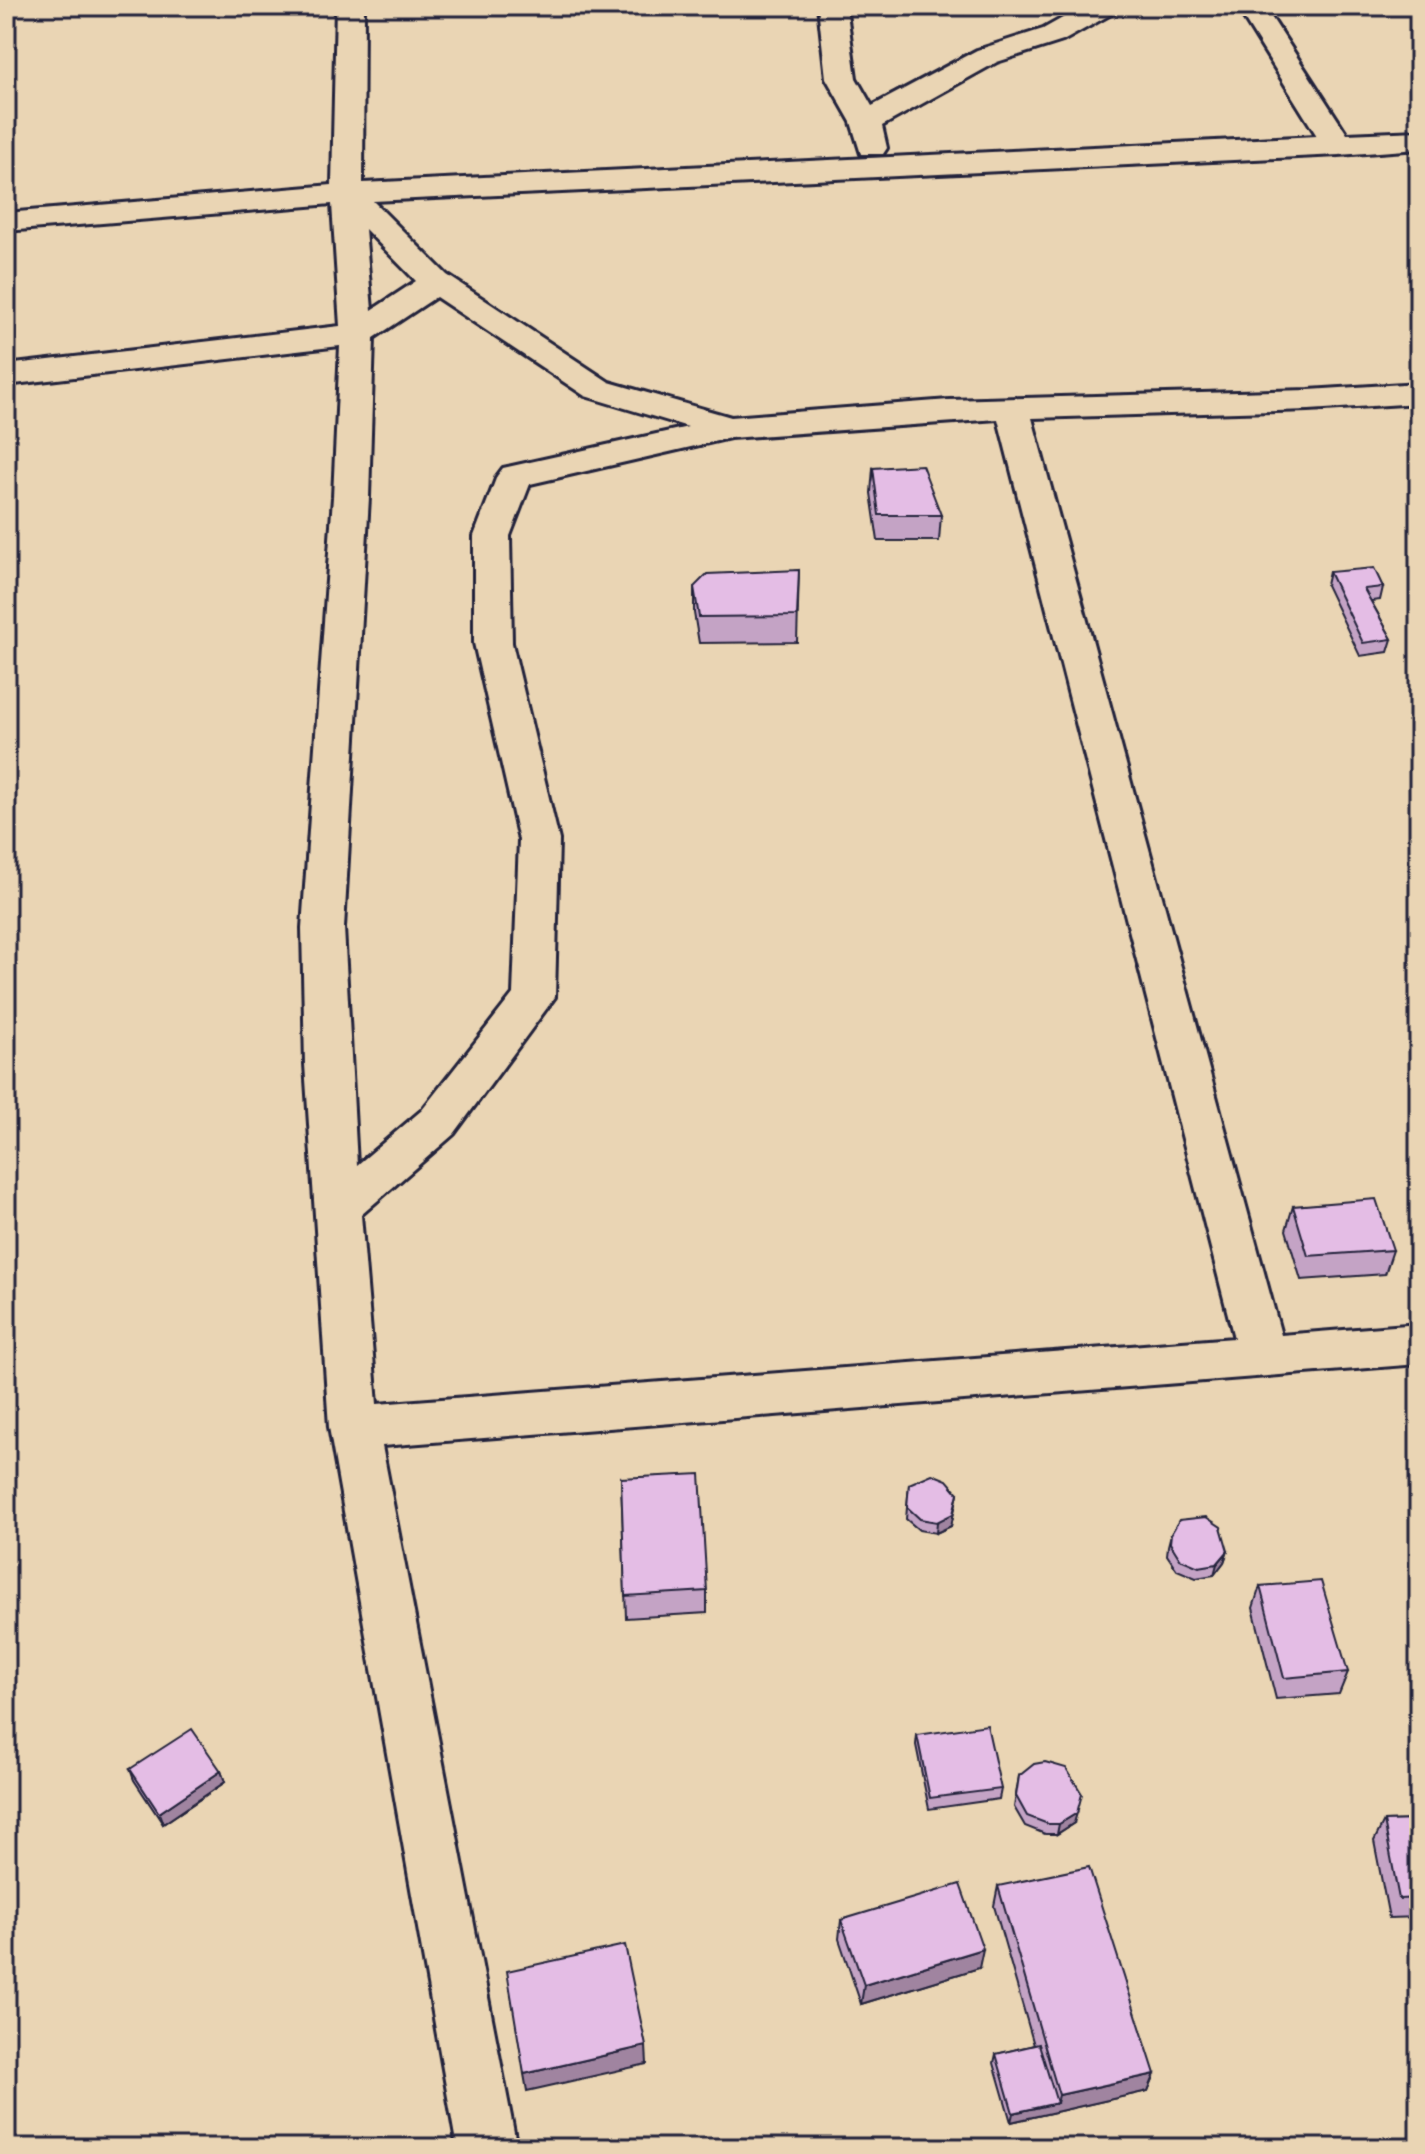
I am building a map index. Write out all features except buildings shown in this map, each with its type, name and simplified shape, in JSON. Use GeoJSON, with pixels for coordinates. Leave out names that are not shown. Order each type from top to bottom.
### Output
{"type":"FeatureCollection","features":[{"type":"Feature","properties":{"kind":"street"},"geometry":{"type":"LineString","coordinates":[[350,6],[347,193],[357,334],[351,497],[323,928],[327,1064],[354,1427],[487,2148]]}},
{"type":"Feature","properties":{"kind":"street"},"geometry":{"type":"LineString","coordinates":[[832,6],[841,78],[866,122],[876,166]]}},
{"type":"Feature","properties":{"kind":"street"},"geometry":{"type":"LineString","coordinates":[[866,122],[987,56],[1053,35],[1105,6]]}},
{"type":"Feature","properties":{"kind":"street"},"geometry":{"type":"LineString","coordinates":[[1250,6],[1339,146]]}},
{"type":"Feature","properties":{"kind":"street"},"geometry":{"type":"LineString","coordinates":[[6,222],[347,193],[1419,140]]}},
{"type":"Feature","properties":{"kind":"street"},"geometry":{"type":"LineString","coordinates":[[347,193],[436,282],[597,389],[730,428]]}},
{"type":"Feature","properties":{"kind":"street"},"geometry":{"type":"LineString","coordinates":[[6,375],[357,334],[436,282]]}},
{"type":"Feature","properties":{"kind":"street"},"geometry":{"type":"LineString","coordinates":[[339,1207],[438,1122],[534,997],[539,840],[493,643],[492,536],[515,476],[730,428],[1012,407],[1309,400],[1419,393]]}},
{"type":"Feature","properties":{"kind":"street"},"geometry":{"type":"LineString","coordinates":[[1012,407],[1263,1357]]}},
{"type":"Feature","properties":{"kind":"street"},"geometry":{"type":"LineString","coordinates":[[354,1427],[1419,1344]]}}]}
